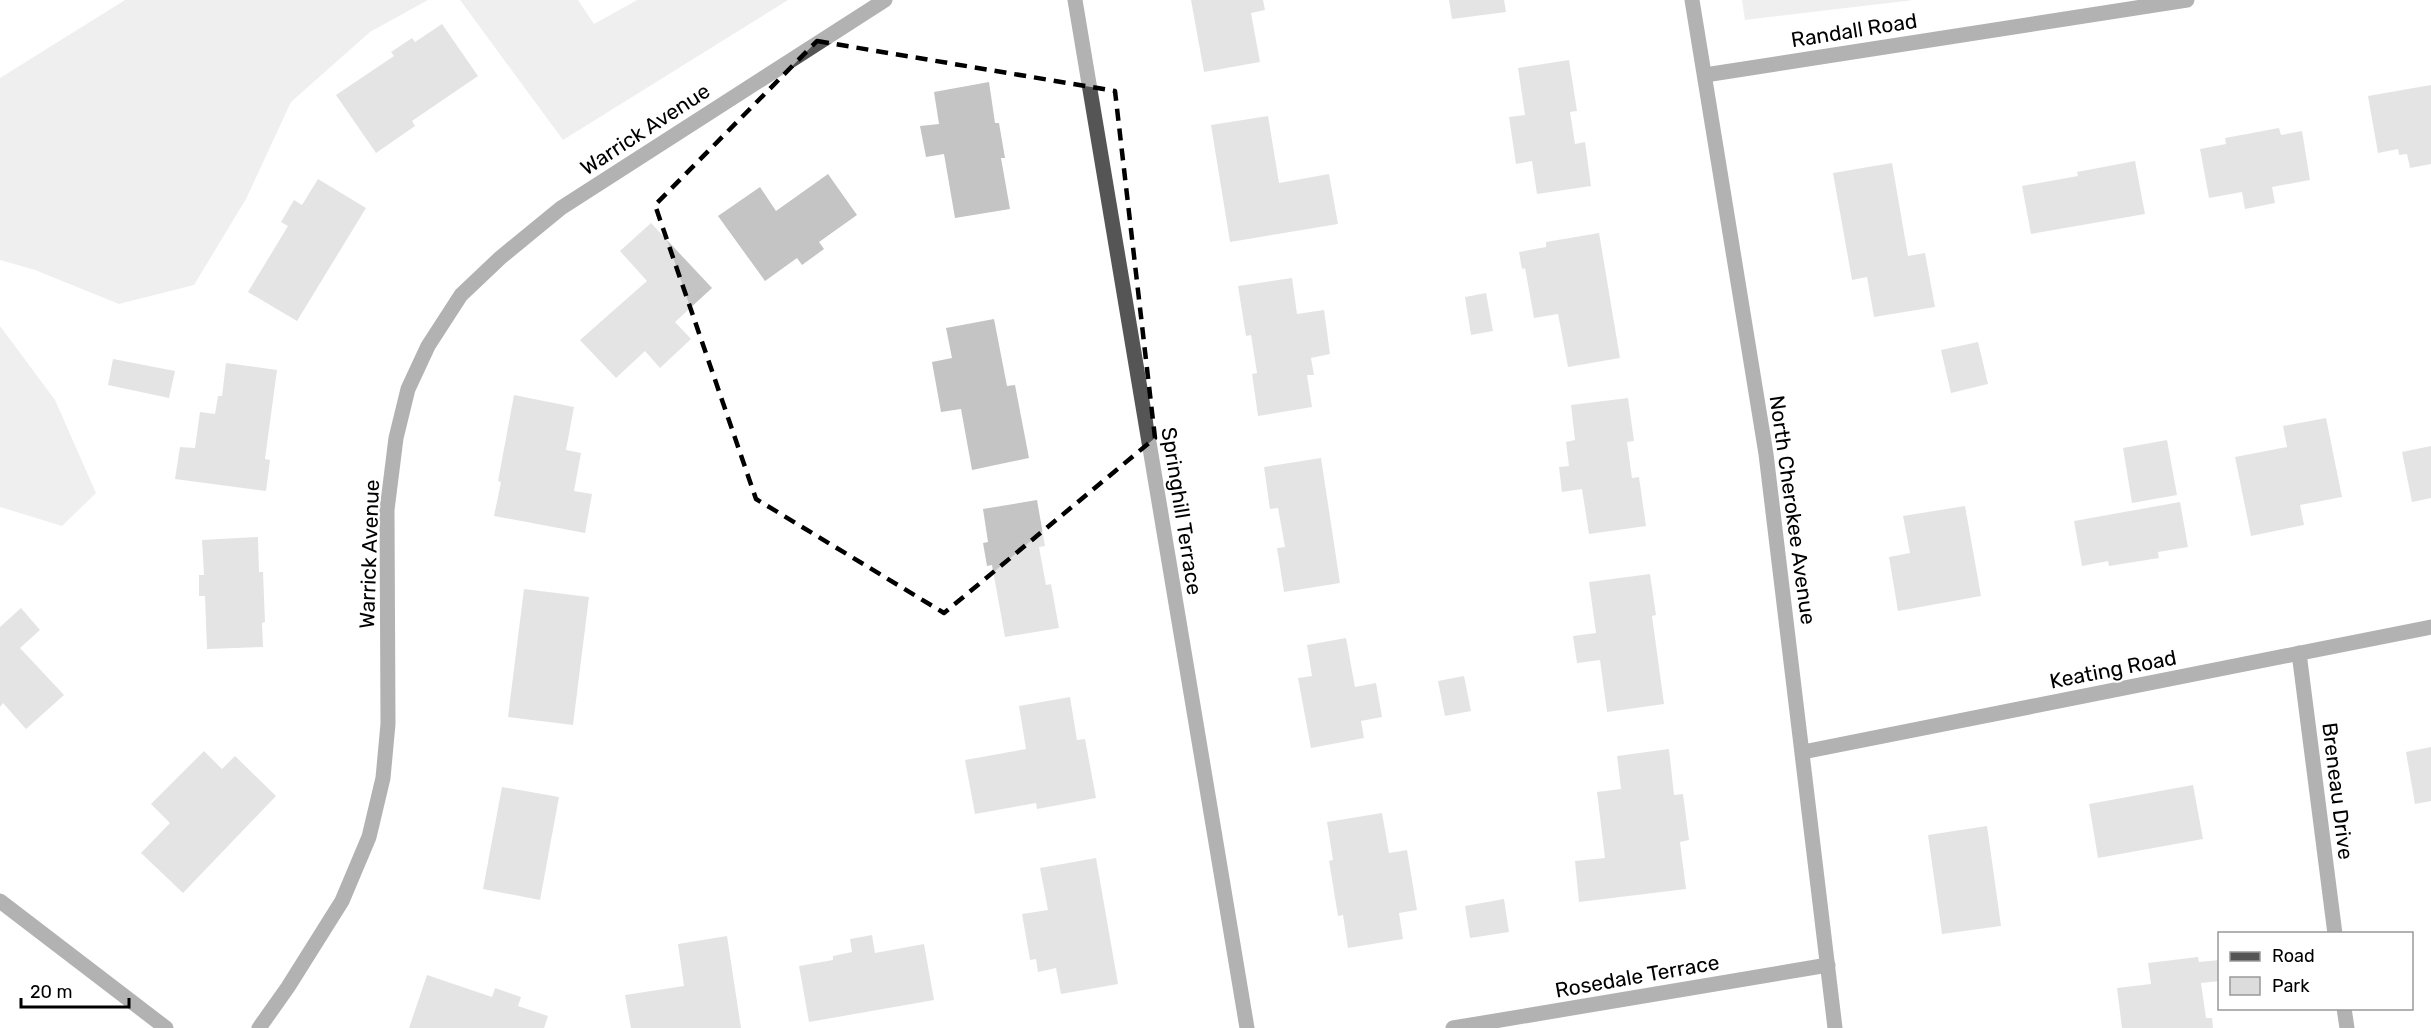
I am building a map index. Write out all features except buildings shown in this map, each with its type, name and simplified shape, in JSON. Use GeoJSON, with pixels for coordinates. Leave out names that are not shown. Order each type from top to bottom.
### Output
{"type":"FeatureCollection","features":[{"type":"Feature","properties":{"kind":"street","name":"Warrick Avenue"},"geometry":{"type":"LineString","coordinates":[[259,1028],[288,987],[342,901],[371,827],[383,778],[388,724],[387,510],[396,438],[408,389],[428,346],[461,295],[500,258],[561,208],[885,0]]}},
{"type":"Feature","properties":{"kind":"street","name":"Springhill Terrace"},"geometry":{"type":"LineString","coordinates":[[1076,0],[1247,1028]]}},
{"type":"Feature","properties":{"kind":"street","name":"North Cherokee Avenue"},"geometry":{"type":"LineString","coordinates":[[1692,0],[1766,454],[1835,1028]]}},
{"type":"Feature","properties":{"kind":"street","name":"Randall Road"},"geometry":{"type":"LineString","coordinates":[[1705,75],[2187,0]]}},
{"type":"Feature","properties":{"kind":"street","name":"Keating Road"},"geometry":{"type":"LineString","coordinates":[[1803,752],[2431,627]]}},
{"type":"Feature","properties":{"kind":"street","name":"Breneau Drive"},"geometry":{"type":"LineString","coordinates":[[2299,653],[2335,932]]}},
{"type":"Feature","properties":{"kind":"street"},"geometry":{"type":"LineString","coordinates":[[0,901],[166,1028]]}},
{"type":"Feature","properties":{"kind":"street","name":"Rosedale Terrace"},"geometry":{"type":"LineString","coordinates":[[1453,1028],[1828,965]]}},
{"type":"Feature","properties":{"kind":"street"},"geometry":{"type":"LineString","coordinates":[[2344,1010],[2347,1028]]}},
{"type":"Feature","properties":{"kind":"highlighted area"},"geometry":{"type":"Polygon","coordinates":[[[817,41],[1115,91],[1155,438],[944,613],[756,499],[655,205],[817,41]]]}},
{"type":"Feature","properties":{"kind":"green space"},"geometry":{"type":"Polygon","coordinates":[[[125,0],[428,0],[370,32],[291,102],[246,199],[194,285],[119,304],[35,270],[0,260],[0,78],[125,0]]]}},
{"type":"Feature","properties":{"kind":"green space"},"geometry":{"type":"Polygon","coordinates":[[[460,0],[578,0],[594,24],[637,0],[788,0],[563,140],[460,0]]]}},
{"type":"Feature","properties":{"kind":"green space"},"geometry":{"type":"Polygon","coordinates":[[[1742,0],[1914,0],[1745,20],[1742,0]]]}},
{"type":"Feature","properties":{"kind":"green space"},"geometry":{"type":"Polygon","coordinates":[[[0,326],[55,400],[96,493],[62,526],[0,507],[0,326]]]}}]}
